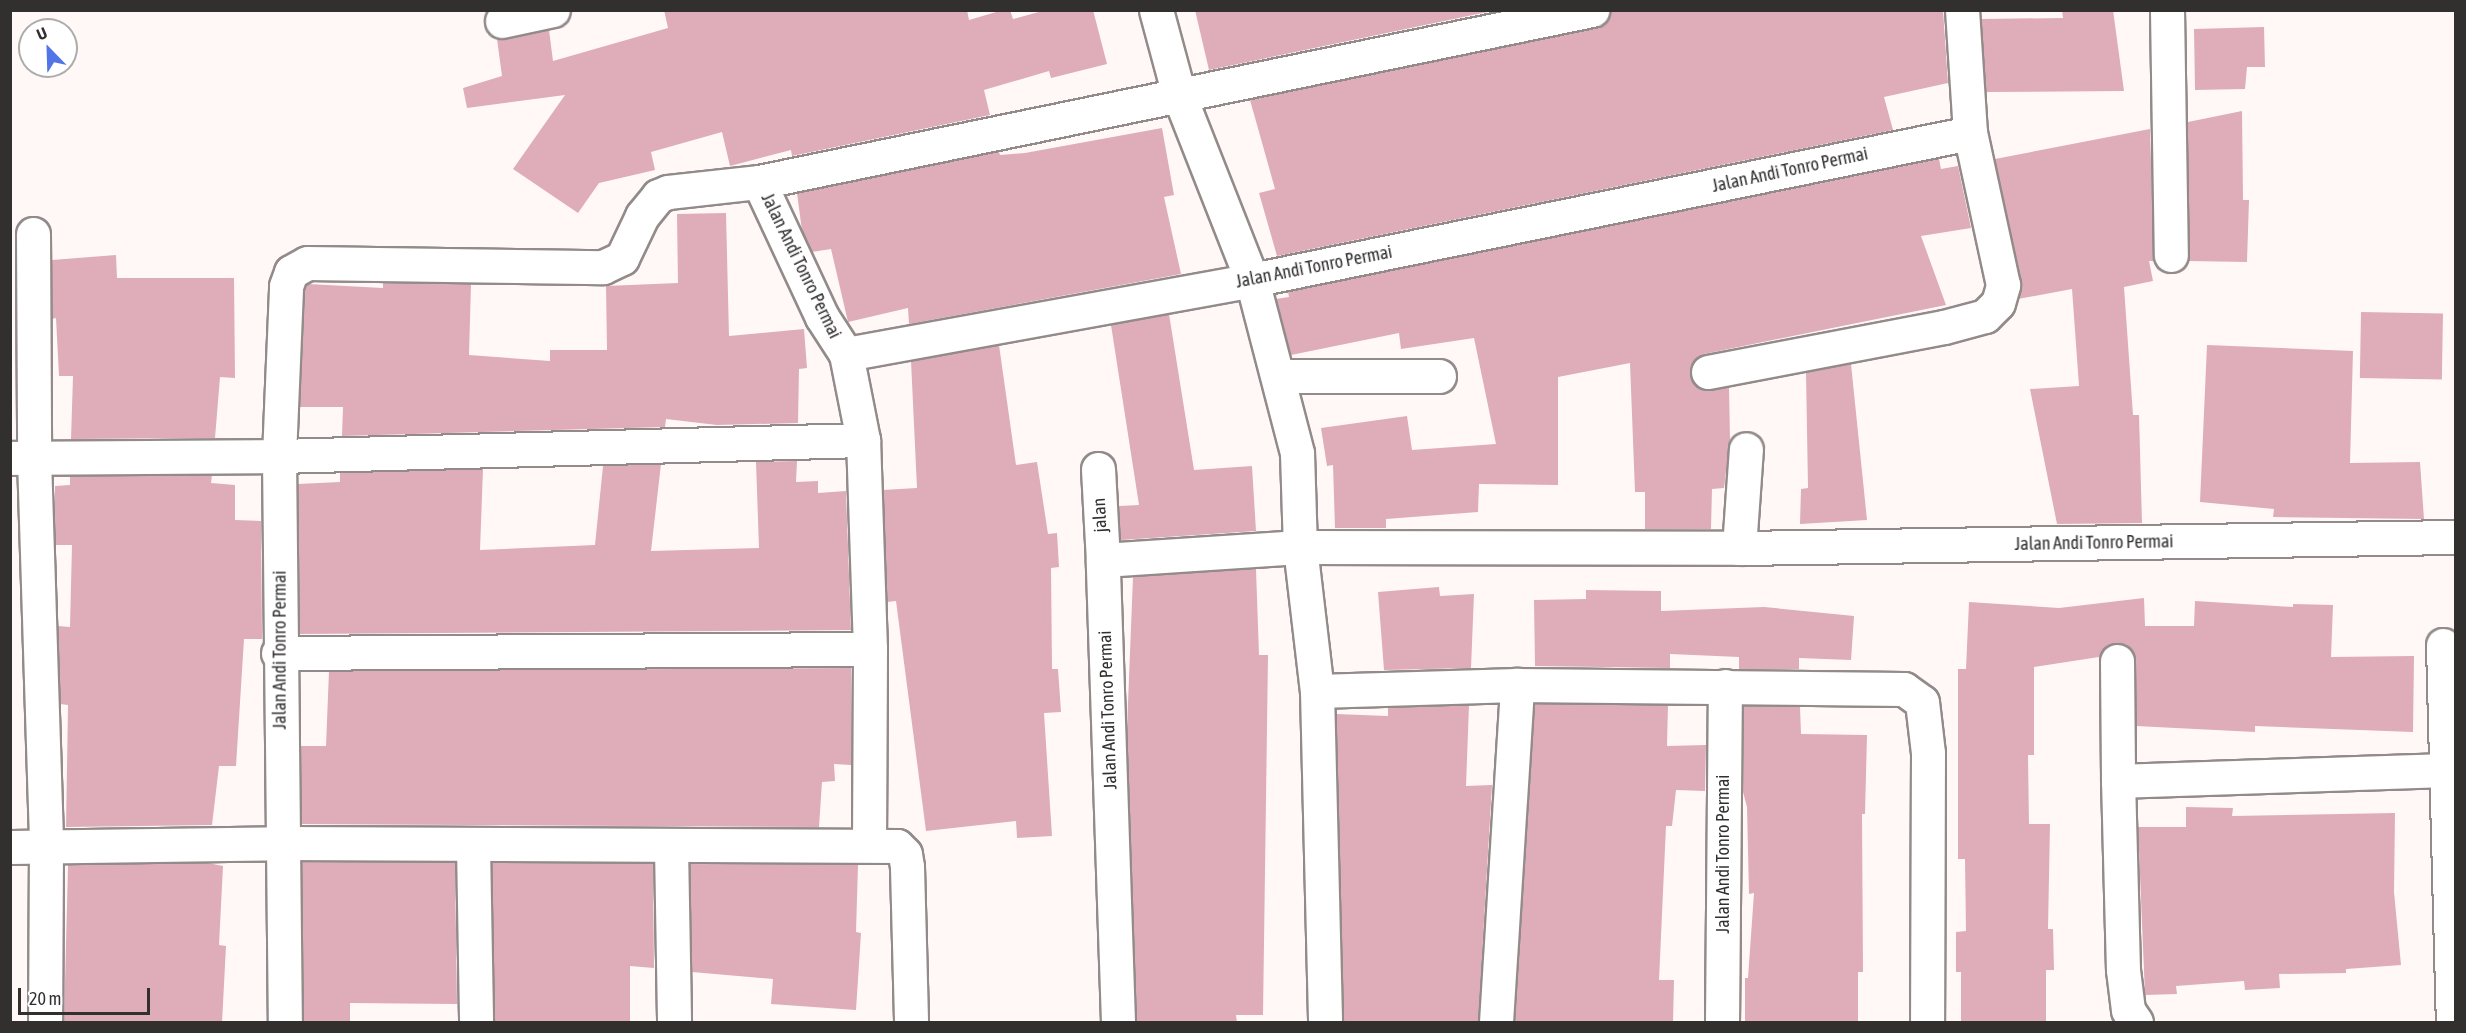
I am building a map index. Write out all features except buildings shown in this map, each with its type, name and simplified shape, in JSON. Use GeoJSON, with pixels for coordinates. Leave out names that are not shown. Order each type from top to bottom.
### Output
{"type":"FeatureCollection","features":[{"type":"Feature","properties":{"kind":"street"},"geometry":{"type":"LineString","coordinates":[[502,21],[553,10]]}},
{"type":"Feature","properties":{"kind":"street"},"geometry":{"type":"LineString","coordinates":[[1156,10],[1179,95],[1252,280],[1288,410],[1296,453],[1300,547],[1317,691],[1325,1023]]}},
{"type":"Feature","properties":{"kind":"street","name":"Jalan Andi Tonro Permai"},"geometry":{"type":"LineString","coordinates":[[285,1023],[279,653],[279,456],[286,286],[291,272],[307,263],[603,267],[622,258],[642,216],[658,196],[759,182],[1592,10]]}},
{"type":"Feature","properties":{"kind":"street"},"geometry":{"type":"LineString","coordinates":[[1708,372],[1822,352],[1985,316],[1998,303],[2003,285],[1970,133],[1962,10]]}},
{"type":"Feature","properties":{"kind":"street"},"geometry":{"type":"LineString","coordinates":[[2167,10],[2171,255]]}},
{"type":"Feature","properties":{"kind":"street","name":"Jalan Andi Tonro Permai"},"geometry":{"type":"LineString","coordinates":[[759,182],[822,317],[846,354],[1252,280],[1970,133]]}},
{"type":"Feature","properties":{"kind":"street"},"geometry":{"type":"LineString","coordinates":[[33,234],[22,458],[46,847],[45,1023]]}},
{"type":"Feature","properties":{"kind":"street"},"geometry":{"type":"LineString","coordinates":[[846,354],[863,440],[870,649],[869,843]]}},
{"type":"Feature","properties":{"kind":"street"},"geometry":{"type":"LineString","coordinates":[[1278,376],[1439,376]]}},
{"type":"Feature","properties":{"kind":"street"},"geometry":{"type":"LineString","coordinates":[[22,458],[279,456],[863,440]]}},
{"type":"Feature","properties":{"kind":"street"},"geometry":{"type":"LineString","coordinates":[[1739,548],[1746,449]]}},
{"type":"Feature","properties":{"kind":"street","name":"jalan"},"geometry":{"type":"LineString","coordinates":[[1098,469],[1103,560]]}},
{"type":"Feature","properties":{"kind":"street","name":"Jalan Andi Tonro Permai"},"geometry":{"type":"LineString","coordinates":[[1118,1023],[1103,560],[1300,547],[1739,548],[2456,537]]}},
{"type":"Feature","properties":{"kind":"street"},"geometry":{"type":"LineString","coordinates":[[2443,645],[2453,1023]]}},
{"type":"Feature","properties":{"kind":"street"},"geometry":{"type":"LineString","coordinates":[[279,653],[870,649]]}},
{"type":"Feature","properties":{"kind":"street"},"geometry":{"type":"LineString","coordinates":[[2117,661],[2123,970],[2128,1010],[2136,1023]]}},
{"type":"Feature","properties":{"kind":"street"},"geometry":{"type":"LineString","coordinates":[[1317,691],[1517,685],[1872,686],[1904,689],[1922,702],[1928,753],[1927,1023]]}},
{"type":"Feature","properties":{"kind":"street"},"geometry":{"type":"LineString","coordinates":[[1496,1023],[1517,685]]}},
{"type":"Feature","properties":{"kind":"street","name":"Jalan Andi Tonro Permai"},"geometry":{"type":"LineString","coordinates":[[1722,1023],[1725,686]]}},
{"type":"Feature","properties":{"kind":"street"},"geometry":{"type":"LineString","coordinates":[[2118,781],[2445,770]]}},
{"type":"Feature","properties":{"kind":"street"},"geometry":{"type":"LineString","coordinates":[[10,846],[283,843],[671,846],[869,843],[897,846],[906,861],[910,1023]]}},
{"type":"Feature","properties":{"kind":"street"},"geometry":{"type":"LineString","coordinates":[[473,845],[476,1023]]}},
{"type":"Feature","properties":{"kind":"street"},"geometry":{"type":"LineString","coordinates":[[671,846],[674,1023]]}}]}
